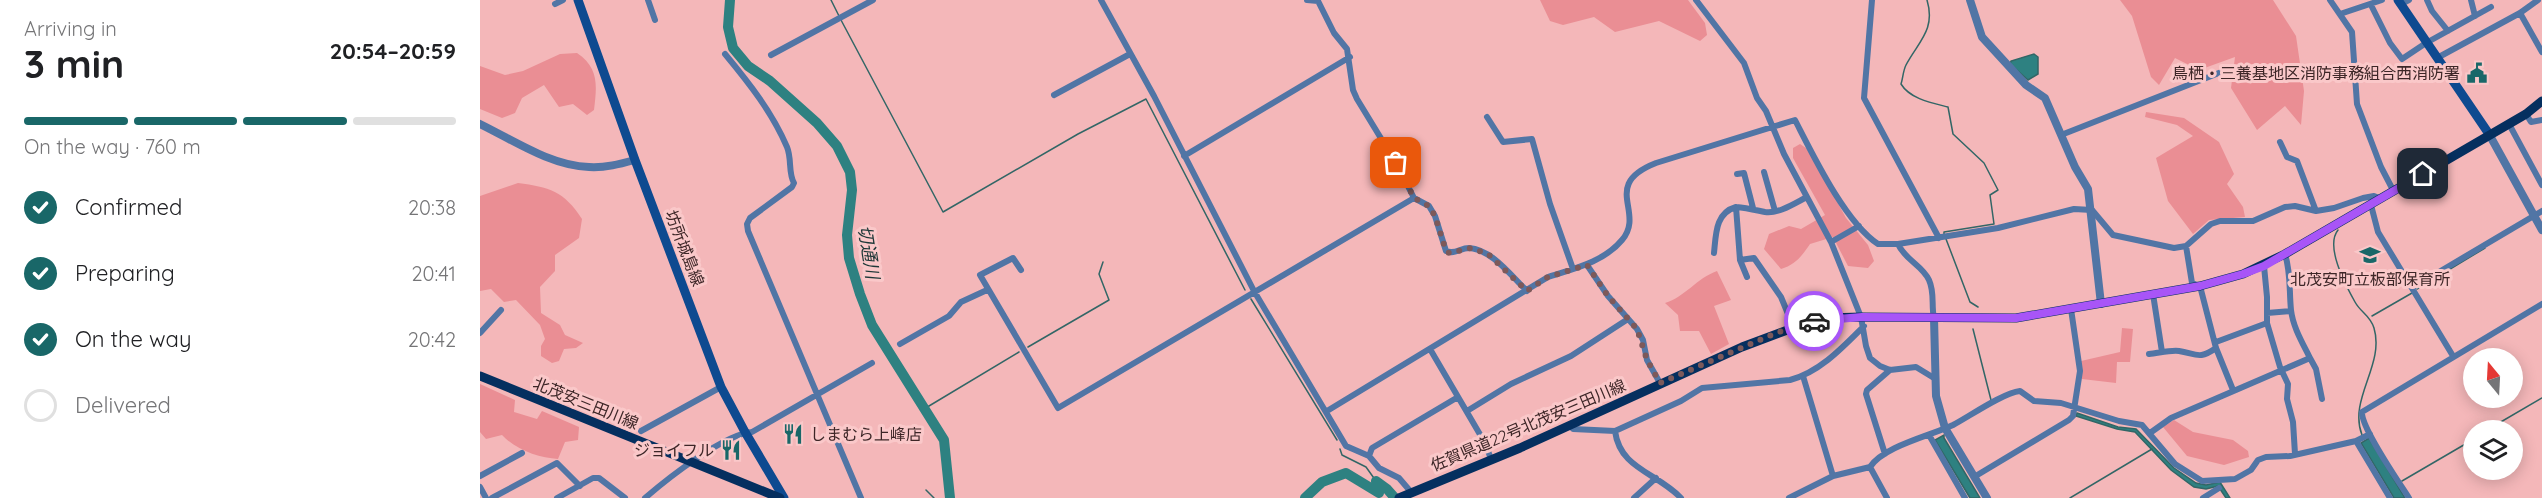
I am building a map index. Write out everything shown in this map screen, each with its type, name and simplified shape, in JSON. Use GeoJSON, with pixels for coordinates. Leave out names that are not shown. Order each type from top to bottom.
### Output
{"type":"FeatureCollection","features":[{"type":"Feature","properties":{"kind":"main road","name":"坊所城島線"},"geometry":{"type":"LineString","coordinates":[[578,0],[635,160],[721,387],[782,498]]}},
{"type":"Feature","properties":{"kind":"main road"},"geometry":{"type":"LineString","coordinates":[[2402,1],[2426,43],[2488,134]]}},
{"type":"Feature","properties":{"kind":"main road","name":"佐賀県道22号北茂安三田川線"},"geometry":{"type":"LineString","coordinates":[[1399,498],[1793,326],[1827,318],[1863,321],[2016,318],[2200,286],[2243,274],[2264,266],[2382,199],[2488,134],[2526,114],[2542,101]]}},
{"type":"Feature","properties":{"kind":"main road","name":"北茂安三田川線"},"geometry":{"type":"LineString","coordinates":[[480,376],[782,498]]}},
{"type":"Feature","properties":{"kind":"street"},"geometry":{"type":"LineString","coordinates":[[555,4],[563,0]]}},
{"type":"Feature","properties":{"kind":"street"},"geometry":{"type":"LineString","coordinates":[[648,0],[655,20]]}},
{"type":"Feature","properties":{"kind":"street"},"geometry":{"type":"LineString","coordinates":[[771,55],[873,0]]}},
{"type":"Feature","properties":{"kind":"street"},"geometry":{"type":"LineString","coordinates":[[1101,0],[1254,291],[1346,446],[1369,456],[1379,468],[1399,478],[1410,493]]}},
{"type":"Feature","properties":{"kind":"street"},"geometry":{"type":"LineString","coordinates":[[1307,0],[1318,1],[1334,33],[1347,49],[1350,57],[1353,90],[1357,99],[1396,163],[1414,198],[1429,206],[1435,216],[1446,251],[1453,253],[1471,248],[1488,254],[1527,291]]}},
{"type":"Feature","properties":{"kind":"street"},"geometry":{"type":"LineString","coordinates":[[1696,0],[1744,63],[1772,127],[1831,242],[1863,321],[1870,358],[1890,370],[1916,367],[1934,378]]}},
{"type":"Feature","properties":{"kind":"street"},"geometry":{"type":"LineString","coordinates":[[1872,0],[1864,98],[1939,238]]}},
{"type":"Feature","properties":{"kind":"street"},"geometry":{"type":"LineString","coordinates":[[1970,0],[1982,36],[2026,85],[2045,98],[2075,167],[2088,189],[2101,304]]}},
{"type":"Feature","properties":{"kind":"street"},"geometry":{"type":"LineString","coordinates":[[2330,0],[2352,32],[2357,104],[2394,192]]}},
{"type":"Feature","properties":{"kind":"street"},"geometry":{"type":"LineString","coordinates":[[2340,14],[2382,0]]}},
{"type":"Feature","properties":{"kind":"street"},"geometry":{"type":"LineString","coordinates":[[2427,0],[2432,11],[2448,31]]}},
{"type":"Feature","properties":{"kind":"street"},"geometry":{"type":"LineString","coordinates":[[2471,0],[2475,16]]}},
{"type":"Feature","properties":{"kind":"street"},"geometry":{"type":"LineString","coordinates":[[2437,58],[2520,13],[2538,0]]}},
{"type":"Feature","properties":{"kind":"street"},"geometry":{"type":"LineString","coordinates":[[2371,5],[2390,43],[2402,59],[2491,7]]}},
{"type":"Feature","properties":{"kind":"street"},"geometry":{"type":"LineString","coordinates":[[2520,13],[2542,52]]}},
{"type":"Feature","properties":{"kind":"street"},"geometry":{"type":"LineString","coordinates":[[725,54],[754,88],[773,118],[789,151],[792,166],[791,177],[794,183],[792,187],[750,218],[747,224],[748,231],[861,498]]}},
{"type":"Feature","properties":{"kind":"street"},"geometry":{"type":"LineString","coordinates":[[1054,95],[1130,54]]}},
{"type":"Feature","properties":{"kind":"street"},"geometry":{"type":"LineString","coordinates":[[1184,156],[1350,57]]}},
{"type":"Feature","properties":{"kind":"street"},"geometry":{"type":"LineString","coordinates":[[2061,135],[2229,69]]}},
{"type":"Feature","properties":{"kind":"street"},"geometry":{"type":"LineString","coordinates":[[2526,114],[2531,123],[2542,120]]}},
{"type":"Feature","properties":{"kind":"street"},"geometry":{"type":"LineString","coordinates":[[1487,117],[1503,142],[1532,139],[1550,204],[1573,269]]}},
{"type":"Feature","properties":{"kind":"street"},"geometry":{"type":"LineString","coordinates":[[1327,411],[1548,277],[1587,265],[1623,239],[1629,217],[1627,186],[1638,171],[1656,163],[1795,120],[1832,189],[1859,226],[1878,244],[1898,244],[1998,228],[2074,209],[2092,210],[2114,235],[2174,248],[2186,246],[2211,224],[2220,221],[2253,220],[2285,207],[2295,206],[2316,211],[2374,196],[2382,199]]}},
{"type":"Feature","properties":{"kind":"street"},"geometry":{"type":"LineString","coordinates":[[2509,123],[2542,185]]}},
{"type":"Feature","properties":{"kind":"street"},"geometry":{"type":"LineString","coordinates":[[480,124],[568,164],[588,168],[635,160]]}},
{"type":"Feature","properties":{"kind":"street"},"geometry":{"type":"LineString","coordinates":[[2488,134],[2542,230]]}},
{"type":"Feature","properties":{"kind":"street"},"geometry":{"type":"LineString","coordinates":[[2280,142],[2287,157],[2297,161],[2316,211]]}},
{"type":"Feature","properties":{"kind":"street"},"geometry":{"type":"LineString","coordinates":[[1764,172],[1775,212]]}},
{"type":"Feature","properties":{"kind":"street"},"geometry":{"type":"LineString","coordinates":[[1737,174],[1744,173],[1753,208]]}},
{"type":"Feature","properties":{"kind":"street"},"geometry":{"type":"LineString","coordinates":[[1714,253],[1716,225],[1731,209],[1753,208],[1766,213],[1775,212],[1807,197]]}},
{"type":"Feature","properties":{"kind":"street"},"geometry":{"type":"LineString","coordinates":[[1021,270],[1013,258],[980,275],[1058,408],[1414,198]]}},
{"type":"Feature","properties":{"kind":"street"},"geometry":{"type":"LineString","coordinates":[[2371,205],[2378,232],[2453,356]]}},
{"type":"Feature","properties":{"kind":"street"},"geometry":{"type":"LineString","coordinates":[[1736,207],[1740,260],[1747,277]]}},
{"type":"Feature","properties":{"kind":"street"},"geometry":{"type":"LineString","coordinates":[[2412,288],[2542,211]]}},
{"type":"Feature","properties":{"kind":"street"},"geometry":{"type":"LineString","coordinates":[[1831,242],[1859,226]]}},
{"type":"Feature","properties":{"kind":"street"},"geometry":{"type":"LineString","coordinates":[[1898,244],[1903,254],[1929,279],[1933,291],[1936,396],[1945,428],[1987,498]]}},
{"type":"Feature","properties":{"kind":"street"},"geometry":{"type":"LineString","coordinates":[[2186,246],[2192,283],[2200,286],[2216,345],[2233,390]]}},
{"type":"Feature","properties":{"kind":"street"},"geometry":{"type":"LineString","coordinates":[[2285,254],[2290,271],[2291,311],[2298,333],[2316,369],[2322,399]]}},
{"type":"Feature","properties":{"kind":"street"},"geometry":{"type":"LineString","coordinates":[[1740,260],[1754,258],[1781,297],[1793,326]]}},
{"type":"Feature","properties":{"kind":"street"},"geometry":{"type":"LineString","coordinates":[[1587,265],[1637,329],[1647,360],[1660,383]]}},
{"type":"Feature","properties":{"kind":"street"},"geometry":{"type":"LineString","coordinates":[[2264,266],[2267,323],[2280,367],[2288,384],[2287,399],[2293,422],[2295,454]]}},
{"type":"Feature","properties":{"kind":"street"},"geometry":{"type":"LineString","coordinates":[[900,344],[949,316],[961,303],[987,290]]}},
{"type":"Feature","properties":{"kind":"street"},"geometry":{"type":"LineString","coordinates":[[2153,294],[2162,352]]}},
{"type":"Feature","properties":{"kind":"street"},"geometry":{"type":"LineString","coordinates":[[2409,498],[2361,419],[2362,412],[2542,304]]}},
{"type":"Feature","properties":{"kind":"street"},"geometry":{"type":"LineString","coordinates":[[1974,477],[2069,420],[2075,412],[2080,371],[2071,309]]}},
{"type":"Feature","properties":{"kind":"street"},"geometry":{"type":"LineString","coordinates":[[480,333],[501,310]]}},
{"type":"Feature","properties":{"kind":"street"},"geometry":{"type":"LineString","coordinates":[[2267,313],[2291,311]]}},
{"type":"Feature","properties":{"kind":"street"},"geometry":{"type":"LineString","coordinates":[[1467,411],[1511,384],[1571,356],[1628,319]]}},
{"type":"Feature","properties":{"kind":"street"},"geometry":{"type":"LineString","coordinates":[[1570,425],[1572,429],[1584,431],[1615,431],[1681,401],[1702,388],[1790,380],[1803,376],[1834,354],[1863,321]]}},
{"type":"Feature","properties":{"kind":"street"},"geometry":{"type":"LineString","coordinates":[[2150,354],[2178,351],[2206,356],[2216,345],[2267,323]]}},
{"type":"Feature","properties":{"kind":"street"},"geometry":{"type":"LineString","coordinates":[[1430,349],[1485,443],[1491,459]]}},
{"type":"Feature","properties":{"kind":"street"},"geometry":{"type":"LineString","coordinates":[[2150,433],[2171,418],[2310,357]]}},
{"type":"Feature","properties":{"kind":"street"},"geometry":{"type":"LineString","coordinates":[[645,498],[692,462],[745,432],[752,432],[872,363]]}},
{"type":"Feature","properties":{"kind":"street"},"geometry":{"type":"LineString","coordinates":[[1885,454],[1866,394],[1867,390],[1890,370]]}},
{"type":"Feature","properties":{"kind":"street"},"geometry":{"type":"LineString","coordinates":[[1803,376],[1833,476]]}},
{"type":"Feature","properties":{"kind":"street"},"geometry":{"type":"LineString","coordinates":[[641,431],[721,387]]}},
{"type":"Feature","properties":{"kind":"street"},"geometry":{"type":"LineString","coordinates":[[1789,498],[1833,476],[1870,467],[1874,460],[1885,454],[1945,428],[2020,391],[2034,401],[2061,403],[2075,412],[2136,422],[2150,433],[2175,464],[2202,481],[2235,479],[2250,470],[2258,460],[2356,441],[2370,434]]}},
{"type":"Feature","properties":{"kind":"street"},"geometry":{"type":"LineString","coordinates":[[1369,456],[1372,448],[1458,397]]}},
{"type":"Feature","properties":{"kind":"street"},"geometry":{"type":"LineString","coordinates":[[1615,431],[1617,444],[1623,455],[1681,498]]}},
{"type":"Feature","properties":{"kind":"street"},"geometry":{"type":"LineString","coordinates":[[1929,435],[1965,498]]}},
{"type":"Feature","properties":{"kind":"street"},"geometry":{"type":"LineString","coordinates":[[2356,441],[2390,498]]}},
{"type":"Feature","properties":{"kind":"street"},"geometry":{"type":"LineString","coordinates":[[480,476],[522,453]]}},
{"type":"Feature","properties":{"kind":"street"},"geometry":{"type":"LineString","coordinates":[[492,498],[557,463],[580,486]]}},
{"type":"Feature","properties":{"kind":"street"},"geometry":{"type":"LineString","coordinates":[[1870,467],[1887,498]]}},
{"type":"Feature","properties":{"kind":"street"},"geometry":{"type":"LineString","coordinates":[[557,498],[593,478],[599,478],[624,498]]}},
{"type":"Feature","properties":{"kind":"street"},"geometry":{"type":"LineString","coordinates":[[1634,498],[1656,478]]}},
{"type":"Feature","properties":{"kind":"street"},"geometry":{"type":"LineString","coordinates":[[480,487],[486,498]]}},
{"type":"Feature","properties":{"kind":"street"},"geometry":{"type":"LineString","coordinates":[[2203,498],[2219,488]]}},
{"type":"Feature","properties":{"kind":"shaded area"},"geometry":{"type":"Polygon","coordinates":[[[1540,0],[1688,0],[1705,23],[1707,35],[1700,41],[1659,21],[1615,32],[1594,17],[1563,25],[1550,21],[1540,0]]]}},
{"type":"Feature","properties":{"kind":"shaded area"},"geometry":{"type":"Polygon","coordinates":[[[2120,0],[2273,0],[2296,36],[2304,91],[2301,125],[2285,106],[2257,130],[2231,88],[2235,57],[2199,70],[2175,58],[2159,85],[2151,77],[2132,16],[2120,0]]]}},
{"type":"Feature","properties":{"kind":"shaded area"},"geometry":{"type":"Polygon","coordinates":[[[577,53],[589,65],[595,78],[594,110],[587,115],[573,104],[559,107],[544,85],[522,98],[515,113],[502,118],[480,109],[480,66],[505,75],[523,71],[560,54],[577,53]]]}},
{"type":"Feature","properties":{"kind":"shaded area"},"geometry":{"type":"Polygon","coordinates":[[[2146,112],[2184,118],[2219,142],[2234,174],[2227,184],[2243,207],[2245,217],[2209,220],[2193,234],[2168,201],[2156,158],[2193,136],[2177,125],[2145,117],[2146,112]]]}},
{"type":"Feature","properties":{"kind":"shaded area"},"geometry":{"type":"Polygon","coordinates":[[[1800,144],[1809,150],[1846,218],[1868,245],[1874,261],[1868,268],[1848,266],[1833,237],[1810,244],[1798,259],[1781,269],[1764,249],[1769,234],[1789,226],[1801,229],[1825,215],[1793,158],[1793,148],[1800,144]]]}},
{"type":"Feature","properties":{"kind":"shaded area"},"geometry":{"type":"Polygon","coordinates":[[[518,183],[539,186],[555,192],[569,202],[582,219],[579,238],[555,255],[555,271],[540,287],[541,313],[560,325],[565,335],[583,343],[576,348],[564,349],[559,361],[552,363],[541,356],[541,346],[545,339],[540,325],[516,300],[504,302],[491,289],[480,291],[480,196],[518,183]]]}},
{"type":"Feature","properties":{"kind":"shaded area"},"geometry":{"type":"Polygon","coordinates":[[[1717,271],[1731,300],[1714,306],[1729,344],[1711,354],[1699,331],[1680,331],[1678,315],[1665,303],[1717,271]]]}},
{"type":"Feature","properties":{"kind":"shaded area"},"geometry":{"type":"Polygon","coordinates":[[[2122,328],[2133,329],[2130,362],[2117,362],[2116,383],[2082,379],[2081,361],[2120,352],[2122,328]]]}},
{"type":"Feature","properties":{"kind":"shaded area"},"geometry":{"type":"Polygon","coordinates":[[[480,384],[515,400],[514,412],[537,419],[542,411],[579,427],[578,440],[565,442],[558,459],[528,452],[514,445],[502,435],[486,439],[480,432],[480,384]]]}},
{"type":"Feature","properties":{"kind":"shaded area"},"geometry":{"type":"Polygon","coordinates":[[[2174,420],[2193,432],[2233,440],[2248,451],[2249,457],[2224,465],[2187,456],[2163,427],[2174,420]]]}},
{"type":"Feature","properties":{"kind":"water"},"geometry":{"type":"Polygon","coordinates":[[[2034,54],[2038,57],[2038,74],[2028,80],[2010,64],[2011,61],[2034,54]]]}},
{"type":"Feature","properties":{"kind":"water"},"geometry":{"type":"Polygon","coordinates":[[[2077,413],[2118,427],[2136,429],[2174,468],[2196,483],[2206,485],[2220,482],[2230,498],[2226,498],[2218,486],[2206,489],[2194,487],[2171,470],[2135,432],[2117,429],[2076,416],[2077,413]]]}},
{"type":"Feature","properties":{"kind":"water"},"geometry":{"type":"Polygon","coordinates":[[[1944,435],[1980,498],[1970,498],[1935,440],[1944,435]]]}},
{"type":"Feature","properties":{"kind":"water"},"geometry":{"type":"Polygon","coordinates":[[[2369,438],[2405,498],[2394,498],[2361,443],[2369,438]]]}},
{"type":"Feature","properties":{"kind":"waterway","name":"切通川"},"geometry":{"type":"LineString","coordinates":[[730,0],[728,27],[733,48],[748,66],[770,81],[817,123],[837,146],[850,172],[852,190],[847,235],[849,258],[860,294],[872,325],[944,440],[950,498]]}},
{"type":"Feature","properties":{"kind":"waterway"},"geometry":{"type":"LineString","coordinates":[[831,0],[839,16]]}},
{"type":"Feature","properties":{"kind":"waterway"},"geometry":{"type":"LineString","coordinates":[[1927,0],[1929,10],[1927,28],[1906,65],[1901,84],[1916,97],[1948,107],[1953,134],[1984,163],[1998,190],[1990,195],[1994,224],[1944,232],[1944,234]]}},
{"type":"Feature","properties":{"kind":"waterway"},"geometry":{"type":"LineString","coordinates":[[841,20],[943,212],[1078,134],[1146,99],[1245,290]]}},
{"type":"Feature","properties":{"kind":"waterway"},"geometry":{"type":"LineString","coordinates":[[2338,230],[2334,246],[2338,266],[2355,302],[2372,324],[2376,342],[2375,355],[2360,408],[2359,422],[2362,435]]}},
{"type":"Feature","properties":{"kind":"waterway"},"geometry":{"type":"LineString","coordinates":[[1946,239],[1970,302],[1978,307]]}},
{"type":"Feature","properties":{"kind":"waterway"},"geometry":{"type":"LineString","coordinates":[[2417,289],[2485,248]]}},
{"type":"Feature","properties":{"kind":"waterway"},"geometry":{"type":"LineString","coordinates":[[1028,347],[1109,300],[1099,274],[1103,262]]}},
{"type":"Feature","properties":{"kind":"waterway"},"geometry":{"type":"LineString","coordinates":[[2372,316],[2412,293]]}},
{"type":"Feature","properties":{"kind":"waterway"},"geometry":{"type":"LineString","coordinates":[[1251,299],[1337,440]]}},
{"type":"Feature","properties":{"kind":"waterway"},"geometry":{"type":"LineString","coordinates":[[1973,329],[1991,400]]}},
{"type":"Feature","properties":{"kind":"waterway"},"geometry":{"type":"LineString","coordinates":[[924,409],[1019,352]]}},
{"type":"Feature","properties":{"kind":"waterway"},"geometry":{"type":"LineString","coordinates":[[2504,420],[2542,398]]}},
{"type":"Feature","properties":{"kind":"waterway"},"geometry":{"type":"LineString","coordinates":[[2402,481],[2463,445]]}},
{"type":"Feature","properties":{"kind":"waterway"},"geometry":{"type":"LineString","coordinates":[[1340,449],[1342,455],[1366,467],[1376,481]]}},
{"type":"Feature","properties":{"kind":"waterway"},"geometry":{"type":"LineString","coordinates":[[2070,498],[2152,449]]}},
{"type":"Feature","properties":{"kind":"waterway","name":"切通川"},"geometry":{"type":"LineString","coordinates":[[1305,498],[1322,482],[1346,473],[1379,493],[1376,481],[1395,498]]}},
{"type":"Feature","properties":{"kind":"waterway"},"geometry":{"type":"LineString","coordinates":[[926,490],[934,498]]}},
{"type":"Feature","properties":{"kind":"way so far"},"geometry":{"type":"LineString","coordinates":[[1396,163],[1414,198],[1429,206],[1435,216],[1446,251],[1449,253],[1471,248],[1488,254],[1527,291],[1548,277],[1587,265],[1608,296],[1637,329],[1647,360],[1660,383],[1793,326],[1814,321]]}},
{"type":"Feature","properties":{"kind":"place","name":"鳥栖・三養基地区消防事務組合西消防署"},"geometry":{"type":"Point","coordinates":[2477,73]}},
{"type":"Feature","properties":{"kind":"place","name":"北茂安町立板部保育所"},"geometry":{"type":"Point","coordinates":[2370,255]}},
{"type":"Feature","properties":{"kind":"place","name":"しまむら上峰店"},"geometry":{"type":"Point","coordinates":[793,434]}},
{"type":"Feature","properties":{"kind":"place","name":"ジョイフル"},"geometry":{"type":"Point","coordinates":[731,450]}},
{"type":"Feature","properties":{"kind":"route"},"geometry":{"type":"LineString","coordinates":[[1814,321],[1827,318],[1862,317],[1992,320],[2016,318],[2200,286],[2264,266],[2423,174]]}}]}
